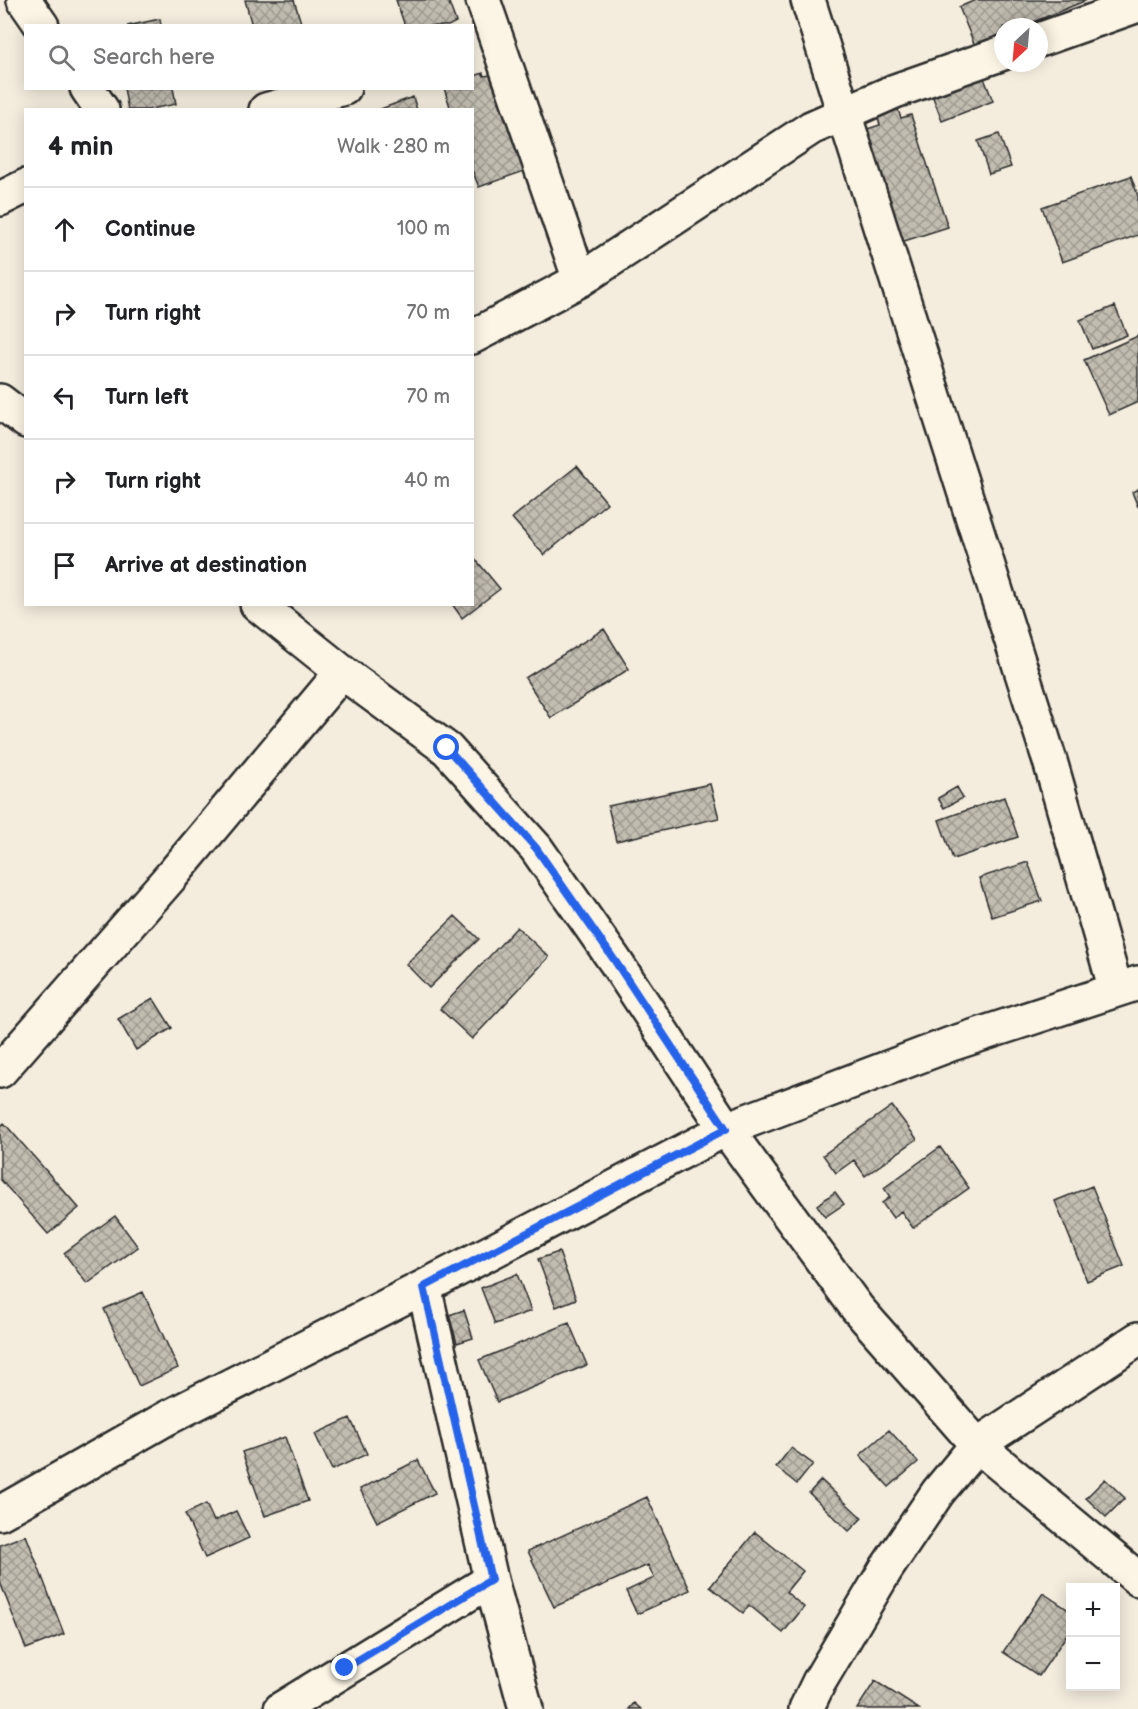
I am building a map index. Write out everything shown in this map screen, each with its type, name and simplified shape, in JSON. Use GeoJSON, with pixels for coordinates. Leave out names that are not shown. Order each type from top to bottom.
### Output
{"type":"FeatureCollection","features":[{"type":"Feature","properties":{"kind":"street"},"geometry":{"type":"LineString","coordinates":[[24,0],[41,24]]}},
{"type":"Feature","properties":{"kind":"street"},"geometry":{"type":"LineString","coordinates":[[483,0],[485,45],[580,280]]}},
{"type":"Feature","properties":{"kind":"street"},"geometry":{"type":"LineString","coordinates":[[0,1513],[166,1418],[424,1287],[726,1129],[951,1044],[1127,986],[1050,761],[808,0]]}},
{"type":"Feature","properties":{"kind":"street"},"geometry":{"type":"LineString","coordinates":[[1048,37],[1138,5]]}},
{"type":"Feature","properties":{"kind":"street"},"geometry":{"type":"LineString","coordinates":[[474,336],[580,280],[811,128],[895,91],[994,56]]}},
{"type":"Feature","properties":{"kind":"street"},"geometry":{"type":"LineString","coordinates":[[88,90],[101,108]]}},
{"type":"Feature","properties":{"kind":"street"},"geometry":{"type":"LineString","coordinates":[[273,108],[337,90]]}},
{"type":"Feature","properties":{"kind":"street"},"geometry":{"type":"LineString","coordinates":[[0,199],[24,187]]}},
{"type":"Feature","properties":{"kind":"street"},"geometry":{"type":"LineString","coordinates":[[0,401],[24,419]]}},
{"type":"Feature","properties":{"kind":"street"},"geometry":{"type":"LineString","coordinates":[[260,606],[342,672],[447,748],[536,848],[615,961],[726,1129],[857,1308],[977,1445],[1138,1579]]}},
{"type":"Feature","properties":{"kind":"street"},"geometry":{"type":"LineString","coordinates":[[0,1071],[173,874],[342,672]]}},
{"type":"Feature","properties":{"kind":"street"},"geometry":{"type":"LineString","coordinates":[[424,1287],[491,1580],[526,1709]]}},
{"type":"Feature","properties":{"kind":"street"},"geometry":{"type":"LineString","coordinates":[[807,1709],[819,1682],[886,1569],[938,1492],[977,1445],[1138,1339]]}},
{"type":"Feature","properties":{"kind":"street"},"geometry":{"type":"LineString","coordinates":[[281,1709],[491,1580]]}},
{"type":"Feature","properties":{"kind":"building"},"geometry":{"type":"Polygon","coordinates":[[[245,0],[294,0],[301,24],[251,24],[245,0]]]}},
{"type":"Feature","properties":{"kind":"building"},"geometry":{"type":"Polygon","coordinates":[[[396,0],[448,0],[456,22],[452,24],[404,24],[396,0]]]}},
{"type":"Feature","properties":{"kind":"building"},"geometry":{"type":"Polygon","coordinates":[[[976,0],[1087,0],[1043,18],[994,18],[994,38],[975,46],[959,7],[976,0]]]}},
{"type":"Feature","properties":{"kind":"building"},"geometry":{"type":"Polygon","coordinates":[[[160,19],[161,24],[136,24],[160,19]]]}},
{"type":"Feature","properties":{"kind":"building"},"geometry":{"type":"Polygon","coordinates":[[[483,73],[484,76],[490,75],[524,171],[479,187],[474,175],[474,108],[450,108],[445,90],[474,90],[474,76],[483,73]]]}},
{"type":"Feature","properties":{"kind":"building"},"geometry":{"type":"Polygon","coordinates":[[[982,73],[993,101],[942,121],[931,92],[982,73]]]}},
{"type":"Feature","properties":{"kind":"building"},"geometry":{"type":"Polygon","coordinates":[[[124,90],[173,90],[176,104],[156,108],[128,108],[124,90]]]}},
{"type":"Feature","properties":{"kind":"building"},"geometry":{"type":"Polygon","coordinates":[[[413,97],[416,108],[383,108],[413,97]]]}},
{"type":"Feature","properties":{"kind":"building"},"geometry":{"type":"Polygon","coordinates":[[[897,107],[901,118],[911,115],[948,227],[898,243],[861,131],[880,125],[877,114],[897,107]]]}},
{"type":"Feature","properties":{"kind":"building"},"geometry":{"type":"Polygon","coordinates":[[[999,134],[1011,167],[989,174],[978,141],[999,134]]]}},
{"type":"Feature","properties":{"kind":"building"},"geometry":{"type":"Polygon","coordinates":[[[1131,176],[1138,196],[1138,235],[1062,262],[1042,207],[1131,176]]]}},
{"type":"Feature","properties":{"kind":"building"},"geometry":{"type":"Polygon","coordinates":[[[1115,306],[1127,335],[1092,349],[1080,320],[1115,306]]]}},
{"type":"Feature","properties":{"kind":"building"},"geometry":{"type":"Polygon","coordinates":[[[1138,336],[1138,402],[1109,415],[1084,360],[1138,336]]]}},
{"type":"Feature","properties":{"kind":"building"},"geometry":{"type":"Polygon","coordinates":[[[577,466],[607,503],[544,555],[512,518],[577,466]]]}},
{"type":"Feature","properties":{"kind":"building"},"geometry":{"type":"Polygon","coordinates":[[[1138,489],[1138,507],[1132,492],[1138,489]]]}},
{"type":"Feature","properties":{"kind":"building"},"geometry":{"type":"Polygon","coordinates":[[[474,557],[500,589],[462,618],[453,606],[474,606],[474,557]]]}},
{"type":"Feature","properties":{"kind":"building"},"geometry":{"type":"Polygon","coordinates":[[[604,629],[629,669],[551,718],[525,678],[604,629]]]}},
{"type":"Feature","properties":{"kind":"building"},"geometry":{"type":"Polygon","coordinates":[[[710,784],[719,818],[616,841],[608,806],[710,784]]]}},
{"type":"Feature","properties":{"kind":"building"},"geometry":{"type":"Polygon","coordinates":[[[957,787],[963,798],[944,808],[938,798],[957,787]]]}},
{"type":"Feature","properties":{"kind":"building"},"geometry":{"type":"Polygon","coordinates":[[[1004,797],[1018,837],[953,859],[939,820],[1004,797]]]}},
{"type":"Feature","properties":{"kind":"building"},"geometry":{"type":"Polygon","coordinates":[[[1028,862],[1042,901],[992,917],[979,878],[1028,862]]]}},
{"type":"Feature","properties":{"kind":"building"},"geometry":{"type":"Polygon","coordinates":[[[455,916],[479,939],[429,988],[406,964],[455,916]]]}},
{"type":"Feature","properties":{"kind":"building"},"geometry":{"type":"Polygon","coordinates":[[[517,927],[549,957],[472,1039],[440,1009],[517,927]]]}},
{"type":"Feature","properties":{"kind":"building"},"geometry":{"type":"Polygon","coordinates":[[[153,998],[172,1028],[136,1050],[118,1019],[153,998]]]}},
{"type":"Feature","properties":{"kind":"building"},"geometry":{"type":"Polygon","coordinates":[[[892,1106],[917,1139],[865,1176],[854,1160],[836,1173],[823,1155],[892,1106]]]}},
{"type":"Feature","properties":{"kind":"building"},"geometry":{"type":"Polygon","coordinates":[[[4,1123],[79,1208],[48,1234],[0,1179],[0,1127],[4,1123]]]}},
{"type":"Feature","properties":{"kind":"building"},"geometry":{"type":"Polygon","coordinates":[[[940,1147],[969,1188],[913,1228],[901,1211],[893,1218],[882,1203],[890,1197],[884,1188],[940,1147]]]}},
{"type":"Feature","properties":{"kind":"building"},"geometry":{"type":"Polygon","coordinates":[[[1092,1186],[1124,1266],[1087,1281],[1055,1201],[1092,1186]]]}},
{"type":"Feature","properties":{"kind":"building"},"geometry":{"type":"Polygon","coordinates":[[[835,1192],[844,1204],[825,1217],[817,1205],[835,1192]]]}},
{"type":"Feature","properties":{"kind":"building"},"geometry":{"type":"Polygon","coordinates":[[[115,1216],[138,1247],[87,1284],[64,1253],[115,1216]]]}},
{"type":"Feature","properties":{"kind":"building"},"geometry":{"type":"Polygon","coordinates":[[[559,1252],[576,1299],[556,1307],[538,1259],[559,1252]]]}},
{"type":"Feature","properties":{"kind":"building"},"geometry":{"type":"Polygon","coordinates":[[[517,1274],[531,1311],[495,1324],[481,1288],[517,1274]]]}},
{"type":"Feature","properties":{"kind":"building"},"geometry":{"type":"Polygon","coordinates":[[[143,1292],[178,1368],[139,1386],[104,1309],[143,1292]]]}},
{"type":"Feature","properties":{"kind":"building"},"geometry":{"type":"Polygon","coordinates":[[[464,1310],[473,1338],[457,1343],[449,1315],[464,1310]]]}},
{"type":"Feature","properties":{"kind":"building"},"geometry":{"type":"Polygon","coordinates":[[[569,1323],[587,1365],[497,1402],[479,1360],[569,1323]]]}},
{"type":"Feature","properties":{"kind":"building"},"geometry":{"type":"Polygon","coordinates":[[[350,1418],[367,1454],[332,1470],[315,1434],[350,1418]]]}},
{"type":"Feature","properties":{"kind":"building"},"geometry":{"type":"Polygon","coordinates":[[[889,1430],[918,1462],[889,1487],[860,1455],[889,1430]]]}},
{"type":"Feature","properties":{"kind":"building"},"geometry":{"type":"Polygon","coordinates":[[[285,1437],[308,1501],[265,1516],[242,1452],[285,1437]]]}},
{"type":"Feature","properties":{"kind":"building"},"geometry":{"type":"Polygon","coordinates":[[[791,1448],[813,1464],[797,1484],[776,1467],[791,1448]]]}},
{"type":"Feature","properties":{"kind":"building"},"geometry":{"type":"Polygon","coordinates":[[[418,1460],[435,1493],[377,1522],[360,1489],[418,1460]]]}},
{"type":"Feature","properties":{"kind":"building"},"geometry":{"type":"Polygon","coordinates":[[[1105,1479],[1125,1498],[1106,1517],[1086,1498],[1105,1479]]]}},
{"type":"Feature","properties":{"kind":"building"},"geometry":{"type":"Polygon","coordinates":[[[821,1480],[862,1518],[849,1531],[809,1493],[821,1480]]]}},
{"type":"Feature","properties":{"kind":"building"},"geometry":{"type":"Polygon","coordinates":[[[647,1497],[690,1590],[637,1614],[626,1591],[654,1578],[648,1565],[554,1607],[528,1551],[647,1497]]]}},
{"type":"Feature","properties":{"kind":"building"},"geometry":{"type":"Polygon","coordinates":[[[206,1504],[214,1521],[236,1511],[249,1538],[205,1558],[185,1514],[206,1504]]]}},
{"type":"Feature","properties":{"kind":"building"},"geometry":{"type":"Polygon","coordinates":[[[755,1532],[803,1571],[786,1592],[804,1607],[783,1633],[749,1605],[743,1613],[710,1587],[755,1532]]]}},
{"type":"Feature","properties":{"kind":"building"},"geometry":{"type":"Polygon","coordinates":[[[26,1535],[64,1634],[26,1649],[0,1582],[0,1545],[26,1535]]]}},
{"type":"Feature","properties":{"kind":"building"},"geometry":{"type":"Polygon","coordinates":[[[1043,1593],[1066,1608],[1066,1636],[1039,1676],[1003,1652],[1043,1593]]]}},
{"type":"Feature","properties":{"kind":"building"},"geometry":{"type":"Polygon","coordinates":[[[875,1681],[919,1709],[857,1709],[875,1681]]]}},
{"type":"Feature","properties":{"kind":"building"},"geometry":{"type":"Polygon","coordinates":[[[634,1703],[641,1709],[629,1709],[634,1703]]]}},
{"type":"Feature","properties":{"kind":"route"},"geometry":{"type":"LineString","coordinates":[[345,1668],[491,1580],[424,1287],[726,1129],[615,961],[536,848],[447,748]]}}]}
